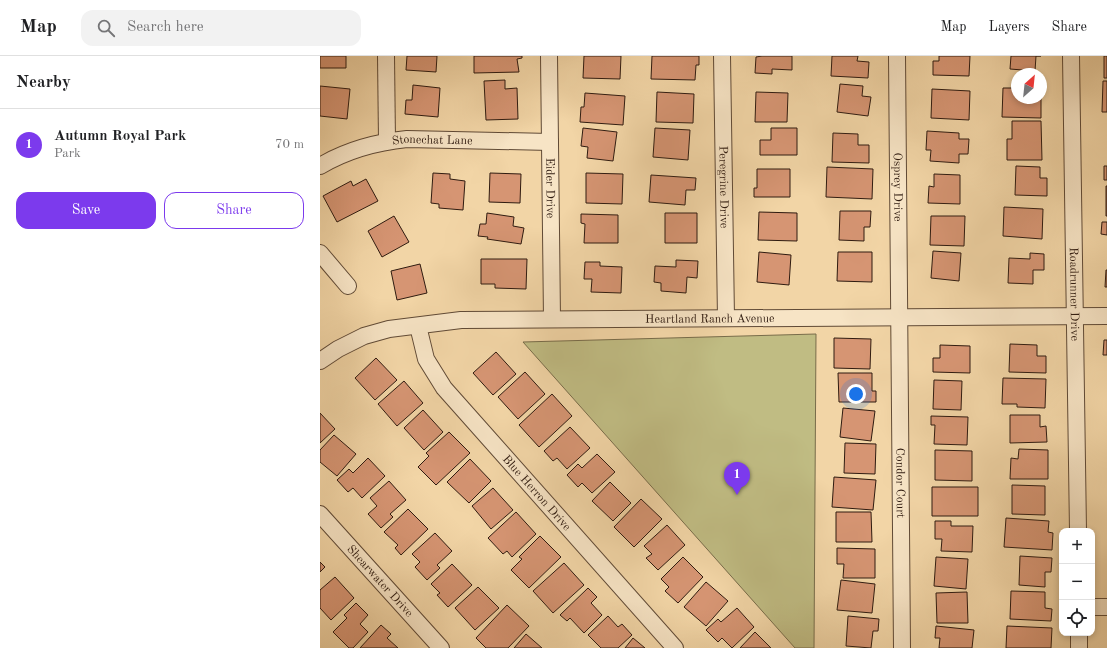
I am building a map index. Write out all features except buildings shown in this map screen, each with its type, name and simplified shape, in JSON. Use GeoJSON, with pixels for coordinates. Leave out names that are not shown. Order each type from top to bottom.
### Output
{"type":"FeatureCollection","features":[{"type":"Feature","properties":{"kind":"street"},"geometry":{"type":"LineString","coordinates":[[386,56],[387,141]]}},
{"type":"Feature","properties":{"kind":"street","name":"Eider Drive"},"geometry":{"type":"LineString","coordinates":[[549,56],[552,319]]}},
{"type":"Feature","properties":{"kind":"street","name":"Peregrine Drive"},"geometry":{"type":"LineString","coordinates":[[722,56],[726,318]]}},
{"type":"Feature","properties":{"kind":"street","name":"Osprey Drive"},"geometry":{"type":"LineString","coordinates":[[897,56],[900,318]]}},
{"type":"Feature","properties":{"kind":"street","name":"Roadrunner Drive"},"geometry":{"type":"LineString","coordinates":[[1071,56],[1078,528]]}},
{"type":"Feature","properties":{"kind":"street","name":"Stonechat Lane"},"geometry":{"type":"LineString","coordinates":[[320,166],[351,151],[387,141],[407,139],[550,142]]}},
{"type":"Feature","properties":{"kind":"street"},"geometry":{"type":"LineString","coordinates":[[320,253],[348,286]]}},
{"type":"Feature","properties":{"kind":"street","name":"Heartland Ranch Avenue"},"geometry":{"type":"LineString","coordinates":[[320,361],[338,349],[364,336],[389,329],[461,320],[1107,316]]}},
{"type":"Feature","properties":{"kind":"street","name":"Condor Court"},"geometry":{"type":"LineString","coordinates":[[900,318],[902,648]]}},
{"type":"Feature","properties":{"kind":"street","name":"Blue Herron Drive"},"geometry":{"type":"LineString","coordinates":[[418,326],[426,359],[444,388],[675,648]]}},
{"type":"Feature","properties":{"kind":"street","name":"Shearwater Drive"},"geometry":{"type":"LineString","coordinates":[[320,514],[441,648]]}},
{"type":"Feature","properties":{"kind":"street"},"geometry":{"type":"LineString","coordinates":[[1095,607],[1107,607]]}},
{"type":"Feature","properties":{"kind":"street"},"geometry":{"type":"LineString","coordinates":[[1079,636],[1079,648]]}},
{"type":"Feature","properties":{"kind":"shaded area"},"geometry":{"type":"Polygon","coordinates":[[[816,334],[814,648],[795,648],[523,342],[816,334]]]}},
{"type":"Feature","properties":{"kind":"place","name":"Autumn Royal Park"},"geometry":{"type":"Point","coordinates":[737,495]}}]}
